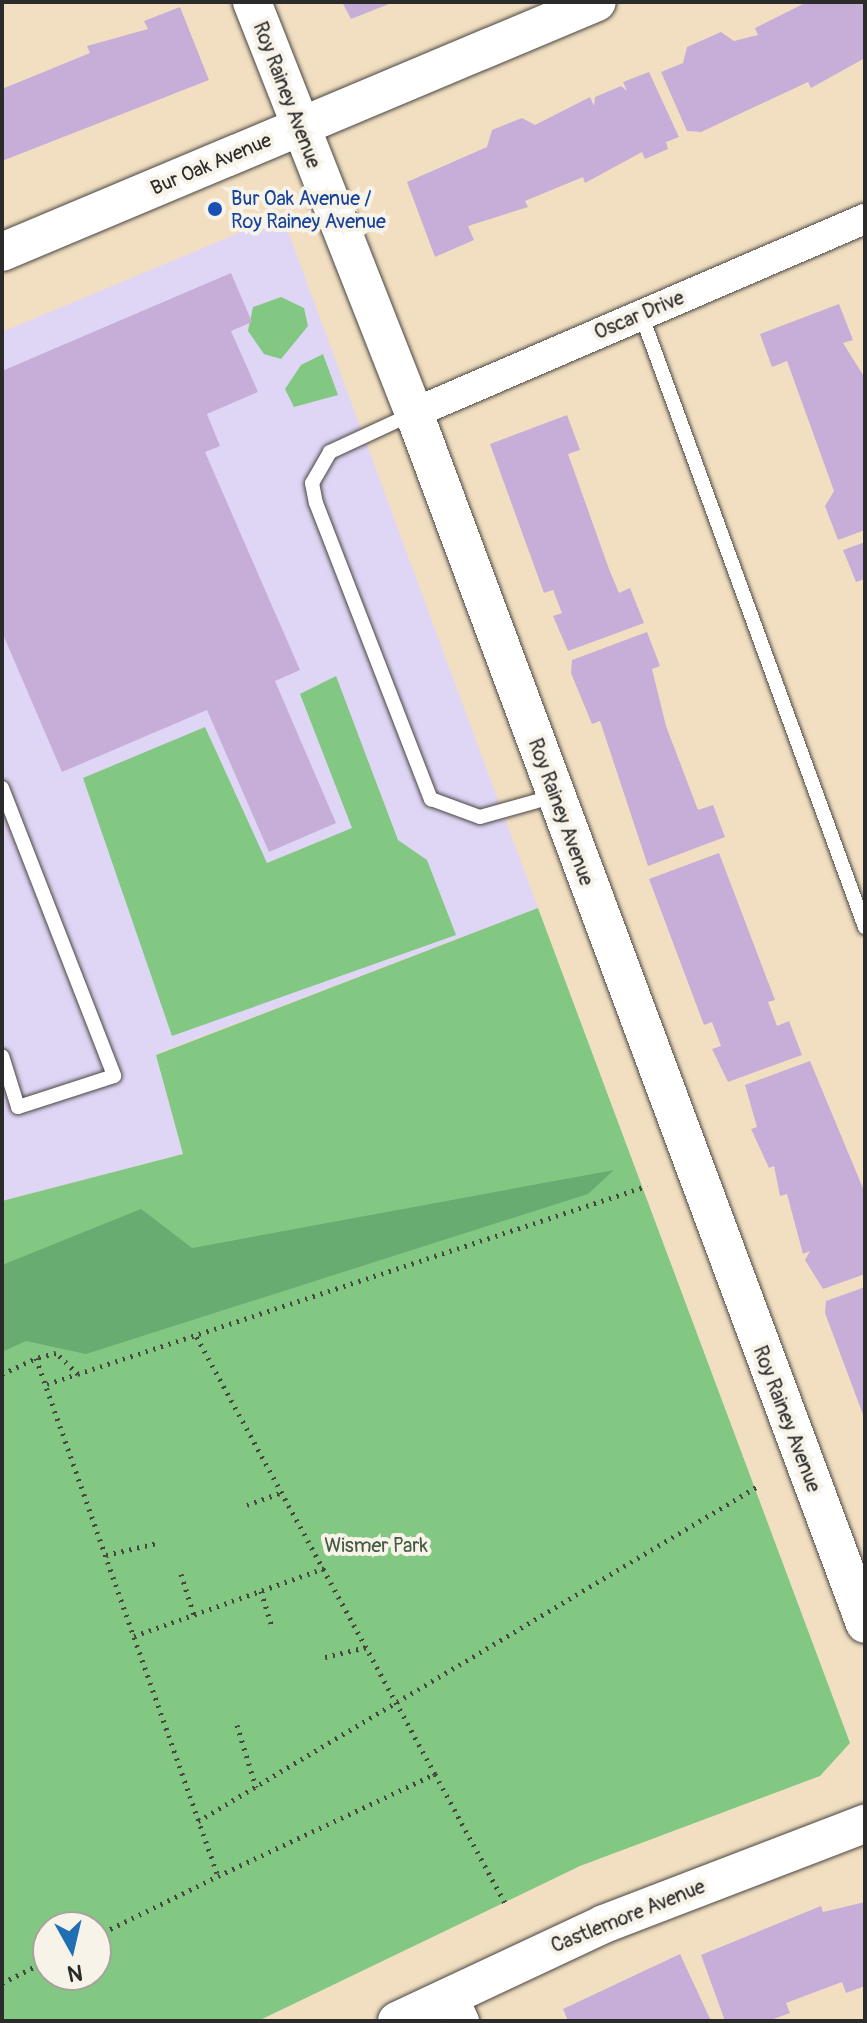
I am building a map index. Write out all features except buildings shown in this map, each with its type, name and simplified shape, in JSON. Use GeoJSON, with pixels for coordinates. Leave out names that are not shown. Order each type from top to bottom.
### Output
{"type":"FeatureCollection","features":[{"type":"Feature","properties":{"kind":"street","name":"Roy Rainey Avenue"},"geometry":{"type":"LineString","coordinates":[[252,2],[414,413],[865,1624]]}},
{"type":"Feature","properties":{"kind":"street","name":"Bur Oak Avenue"},"geometry":{"type":"LineString","coordinates":[[2,252],[597,2]]}},
{"type":"Feature","properties":{"kind":"street","name":"Oscar Drive"},"geometry":{"type":"LineString","coordinates":[[414,413],[865,219]]}},
{"type":"Feature","properties":{"kind":"street","name":"Castlemore Avenue"},"geometry":{"type":"LineString","coordinates":[[397,2021],[458,2008],[604,1924],[865,1824]]}},
{"type":"Feature","properties":{"kind":"lane"},"geometry":{"type":"LineString","coordinates":[[641,314],[865,927]]}},
{"type":"Feature","properties":{"kind":"lane"},"geometry":{"type":"LineString","coordinates":[[414,413],[330,452],[312,483],[316,503],[431,799],[480,817],[555,796]]}},
{"type":"Feature","properties":{"kind":"lane"},"geometry":{"type":"LineString","coordinates":[[2,788],[7,818],[114,1076],[18,1107],[2,1056]]}},
{"type":"Feature","properties":{"kind":"path"},"geometry":{"type":"LineString","coordinates":[[47,1384],[647,1186]]}},
{"type":"Feature","properties":{"kind":"path"},"geometry":{"type":"LineString","coordinates":[[196,1336],[506,1905]]}},
{"type":"Feature","properties":{"kind":"path"},"geometry":{"type":"LineString","coordinates":[[2,1374],[36,1358],[56,1353],[78,1374]]}},
{"type":"Feature","properties":{"kind":"path"},"geometry":{"type":"LineString","coordinates":[[36,1358],[218,1876]]}},
{"type":"Feature","properties":{"kind":"path"},"geometry":{"type":"LineString","coordinates":[[198,1821],[397,1705],[758,1486]]}},
{"type":"Feature","properties":{"kind":"path"},"geometry":{"type":"LineString","coordinates":[[247,1505],[282,1492]]}},
{"type":"Feature","properties":{"kind":"path"},"geometry":{"type":"LineString","coordinates":[[106,1555],[157,1543]]}},
{"type":"Feature","properties":{"kind":"path"},"geometry":{"type":"LineString","coordinates":[[134,1636],[325,1568]]}},
{"type":"Feature","properties":{"kind":"path"},"geometry":{"type":"LineString","coordinates":[[181,1574],[194,1615]]}},
{"type":"Feature","properties":{"kind":"path"},"geometry":{"type":"LineString","coordinates":[[261,1591],[272,1628]]}},
{"type":"Feature","properties":{"kind":"path"},"geometry":{"type":"LineString","coordinates":[[325,1657],[368,1647]]}},
{"type":"Feature","properties":{"kind":"path"},"geometry":{"type":"LineString","coordinates":[[237,1725],[256,1787]]}},
{"type":"Feature","properties":{"kind":"path"},"geometry":{"type":"LineString","coordinates":[[112,1928],[435,1774]]}},
{"type":"Feature","properties":{"kind":"path"},"geometry":{"type":"LineString","coordinates":[[2,1983],[32,1968]]}},
{"type":"Feature","properties":{"kind":"shaded area"},"geometry":{"type":"Polygon","coordinates":[[[282,215],[538,908],[156,1054],[183,1154],[2,1201],[2,332],[282,215]]]}},
{"type":"Feature","properties":{"kind":"green space"},"geometry":{"type":"Polygon","coordinates":[[[281,297],[304,308],[308,326],[281,359],[264,354],[248,331],[253,307],[281,297]]]}},
{"type":"Feature","properties":{"kind":"green space"},"geometry":{"type":"Polygon","coordinates":[[[323,354],[338,395],[294,407],[285,389],[301,365],[323,354]]]}},
{"type":"Feature","properties":{"kind":"green space"},"geometry":{"type":"Polygon","coordinates":[[[336,676],[398,840],[427,860],[456,935],[172,1036],[83,778],[205,727],[267,863],[352,828],[300,694],[336,676]]]}},
{"type":"Feature","properties":{"kind":"green space","name":"Wismer Park"},"geometry":{"type":"Polygon","coordinates":[[[538,908],[850,1743],[820,1776],[580,1866],[258,2021],[2,2021],[2,1201],[183,1154],[156,1055],[538,908]]]}},
{"type":"Feature","properties":{"kind":"green space"},"geometry":{"type":"Polygon","coordinates":[[[614,1170],[588,1194],[86,1354],[26,1341],[2,1352],[2,1265],[141,1209],[192,1248],[614,1170]]]}},
{"type":"Feature","properties":{"kind":"place","name":"Bur Oak Avenue / Roy Rainey Avenue"},"geometry":{"type":"Point","coordinates":[215,209]}}]}
